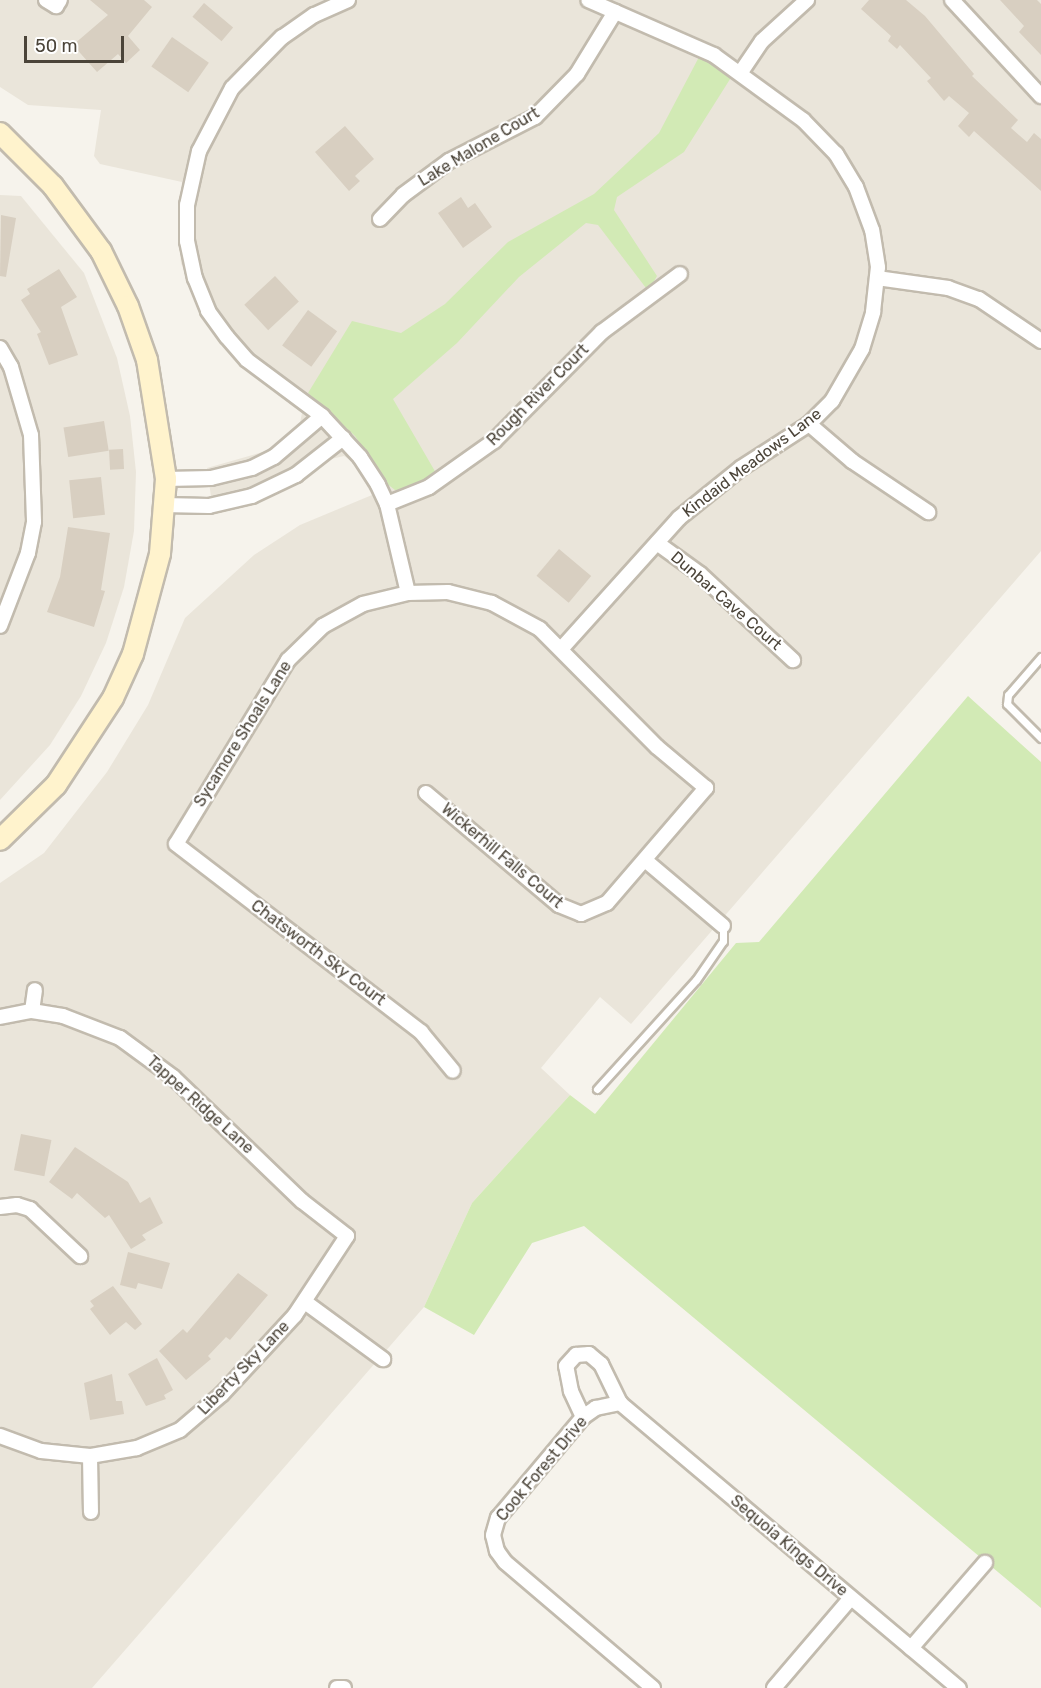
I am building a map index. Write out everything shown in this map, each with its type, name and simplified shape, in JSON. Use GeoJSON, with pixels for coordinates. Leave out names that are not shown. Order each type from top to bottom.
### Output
{"type":"FeatureCollection","features":[{"type":"Feature","properties":{"kind":"street"},"geometry":{"type":"LineString","coordinates":[[348,0],[314,15],[254,62],[214,117],[192,177],[187,241],[195,279],[208,311],[247,360],[322,416],[360,457],[387,504],[408,593]]}},
{"type":"Feature","properties":{"kind":"street","name":"Kindaid Meadows Lane"},"geometry":{"type":"LineString","coordinates":[[562,648],[657,543],[704,496],[809,424],[832,401],[862,349],[873,312],[877,278],[872,230],[856,187],[836,154],[803,120],[741,72],[681,39],[588,0]]}},
{"type":"Feature","properties":{"kind":"street"},"geometry":{"type":"LineString","coordinates":[[741,72],[762,41],[807,0]]}},
{"type":"Feature","properties":{"kind":"street"},"geometry":{"type":"LineString","coordinates":[[952,0],[1041,96]]}},
{"type":"Feature","properties":{"kind":"street","name":"Lake Malone Court"},"geometry":{"type":"LineString","coordinates":[[380,219],[403,195],[449,161],[535,117],[577,74],[615,12]]}},
{"type":"Feature","properties":{"kind":"street"},"geometry":{"type":"LineString","coordinates":[[0,133],[53,186],[101,251],[128,306],[147,360],[166,479],[160,554],[133,654],[113,698],[56,785],[0,840]]}},
{"type":"Feature","properties":{"kind":"street","name":"Rough River Court"},"geometry":{"type":"LineString","coordinates":[[387,504],[429,487],[494,441],[602,332],[680,274]]}},
{"type":"Feature","properties":{"kind":"street"},"geometry":{"type":"LineString","coordinates":[[877,278],[948,288],[979,299],[1041,341]]}},
{"type":"Feature","properties":{"kind":"street"},"geometry":{"type":"LineString","coordinates":[[0,348],[11,368],[31,435],[34,522],[28,553],[0,626]]}},
{"type":"Feature","properties":{"kind":"street"},"geometry":{"type":"LineString","coordinates":[[166,479],[211,478],[252,468],[274,458],[322,416]]}},
{"type":"Feature","properties":{"kind":"street"},"geometry":{"type":"LineString","coordinates":[[809,424],[852,461],[928,512]]}},
{"type":"Feature","properties":{"kind":"street"},"geometry":{"type":"LineString","coordinates":[[164,505],[209,506],[252,496],[296,475],[343,438]]}},
{"type":"Feature","properties":{"kind":"street","name":"Dunbar Cave Court"},"geometry":{"type":"LineString","coordinates":[[657,543],[700,574],[793,660]]}},
{"type":"Feature","properties":{"kind":"street","name":"Sycamore Shoals Lane"},"geometry":{"type":"LineString","coordinates":[[176,844],[265,693],[304,642],[363,604],[408,593],[448,592],[492,603],[540,629],[562,648],[628,719],[706,788],[645,860]]}},
{"type":"Feature","properties":{"kind":"street","name":"Wickerhill Falls Court"},"geometry":{"type":"LineString","coordinates":[[426,793],[559,905],[581,914],[607,903],[645,860]]}},
{"type":"Feature","properties":{"kind":"street","name":"Chatsworth Sky Court"},"geometry":{"type":"LineString","coordinates":[[176,844],[421,1032],[453,1071]]}},
{"type":"Feature","properties":{"kind":"street"},"geometry":{"type":"LineString","coordinates":[[645,860],[723,926]]}},
{"type":"Feature","properties":{"kind":"street"},"geometry":{"type":"LineString","coordinates":[[32,1011],[35,990]]}},
{"type":"Feature","properties":{"kind":"street","name":"Tapper Ridge Lane"},"geometry":{"type":"LineString","coordinates":[[0,1017],[32,1011],[95,1026],[145,1055],[193,1095],[302,1201],[347,1236]]}},
{"type":"Feature","properties":{"kind":"street"},"geometry":{"type":"LineString","coordinates":[[0,1208],[17,1205],[30,1209],[80,1256]]}},
{"type":"Feature","properties":{"kind":"street","name":"Liberty Sky Lane"},"geometry":{"type":"LineString","coordinates":[[0,1436],[41,1451],[90,1456],[137,1448],[180,1430],[222,1395],[305,1302],[347,1236]]}},
{"type":"Feature","properties":{"kind":"street"},"geometry":{"type":"LineString","coordinates":[[305,1302],[383,1359]]}},
{"type":"Feature","properties":{"kind":"street","name":"Sequoia Kings Drive"},"geometry":{"type":"LineString","coordinates":[[583,1417],[571,1391],[566,1366],[576,1355],[589,1354],[601,1364],[620,1403],[959,1688]]}},
{"type":"Feature","properties":{"kind":"street","name":"Cook Forest Drive"},"geometry":{"type":"LineString","coordinates":[[620,1403],[597,1408],[583,1417],[498,1518],[493,1535],[505,1562],[653,1688]]}},
{"type":"Feature","properties":{"kind":"street"},"geometry":{"type":"LineString","coordinates":[[90,1456],[91,1512]]}},
{"type":"Feature","properties":{"kind":"street"},"geometry":{"type":"LineString","coordinates":[[911,1648],[985,1563]]}},
{"type":"Feature","properties":{"kind":"street"},"geometry":{"type":"LineString","coordinates":[[774,1688],[851,1598]]}},
{"type":"Feature","properties":{"kind":"street"},"geometry":{"type":"LineString","coordinates":[[337,1688],[344,1688]]}},
{"type":"Feature","properties":{"kind":"lane"},"geometry":{"type":"LineString","coordinates":[[1041,657],[1008,695],[1007,704],[1041,738]]}},
{"type":"Feature","properties":{"kind":"lane"},"geometry":{"type":"LineString","coordinates":[[597,1089],[696,980],[723,941],[723,926]]}},
{"type":"Feature","properties":{"kind":"shaded area"},"geometry":{"type":"Polygon","coordinates":[[[0,0],[1041,0],[1041,551],[631,1024],[600,997],[541,1068],[570,1095],[472,1203],[424,1307],[92,1688],[0,1688],[0,883],[44,853],[107,772],[148,705],[185,618],[254,555],[300,525],[372,495],[354,463],[344,456],[331,459],[268,498],[213,511],[207,468],[266,451],[299,428],[302,413],[245,369],[203,319],[181,263],[178,231],[182,182],[100,164],[94,156],[101,110],[28,105],[0,87],[0,0]]]}},
{"type":"Feature","properties":{"kind":"shaded area"},"geometry":{"type":"Polygon","coordinates":[[[0,195],[21,196],[84,273],[117,358],[130,416],[136,472],[134,531],[124,587],[106,643],[81,696],[50,745],[0,800],[0,195]]]}},
{"type":"Feature","properties":{"kind":"green space"},"geometry":{"type":"Polygon","coordinates":[[[699,57],[732,76],[684,152],[617,197],[614,210],[657,276],[653,283],[646,288],[598,225],[586,223],[519,277],[457,343],[393,399],[436,473],[406,490],[395,490],[386,483],[355,436],[308,393],[352,321],[401,333],[445,304],[508,242],[594,194],[659,133],[699,57]]]}},
{"type":"Feature","properties":{"kind":"green space"},"geometry":{"type":"Polygon","coordinates":[[[968,696],[1041,762],[1041,1608],[584,1226],[532,1243],[474,1335],[424,1307],[472,1203],[570,1095],[595,1114],[736,943],[759,942],[968,696]]]}},
{"type":"Feature","properties":{"kind":"building"},"geometry":{"type":"Polygon","coordinates":[[[90,0],[144,0],[152,7],[128,36],[140,50],[126,63],[118,54],[97,72],[73,45],[108,15],[90,0]]]}},
{"type":"Feature","properties":{"kind":"building"},"geometry":{"type":"Polygon","coordinates":[[[869,0],[906,0],[925,16],[974,74],[972,76],[1018,120],[1011,128],[1027,142],[1034,133],[1041,139],[1041,191],[974,131],[969,137],[958,126],[969,113],[949,96],[944,101],[927,81],[931,78],[900,45],[897,49],[888,41],[891,36],[861,9],[869,0]]]}},
{"type":"Feature","properties":{"kind":"building"},"geometry":{"type":"Polygon","coordinates":[[[1000,0],[1037,0],[1041,4],[1041,55],[1019,32],[1024,26],[1000,0]]]}},
{"type":"Feature","properties":{"kind":"building"},"geometry":{"type":"Polygon","coordinates":[[[204,3],[233,27],[222,41],[192,17],[204,3]]]}},
{"type":"Feature","properties":{"kind":"building"},"geometry":{"type":"Polygon","coordinates":[[[172,37],[209,63],[188,92],[151,66],[172,37]]]}},
{"type":"Feature","properties":{"kind":"building"},"geometry":{"type":"Polygon","coordinates":[[[345,126],[374,159],[355,176],[360,181],[349,191],[315,152],[345,126]]]}},
{"type":"Feature","properties":{"kind":"building"},"geometry":{"type":"Polygon","coordinates":[[[461,197],[468,208],[475,203],[492,227],[463,248],[438,213],[461,197]]]}},
{"type":"Feature","properties":{"kind":"building"},"geometry":{"type":"Polygon","coordinates":[[[1,215],[16,218],[6,277],[0,276],[1,215]]]}},
{"type":"Feature","properties":{"kind":"building"},"geometry":{"type":"Polygon","coordinates":[[[59,269],[77,297],[61,307],[78,355],[49,365],[37,334],[41,332],[21,300],[30,294],[27,289],[59,269]]]}},
{"type":"Feature","properties":{"kind":"building"},"geometry":{"type":"Polygon","coordinates":[[[275,276],[299,302],[268,330],[244,305],[275,276]]]}},
{"type":"Feature","properties":{"kind":"building"},"geometry":{"type":"Polygon","coordinates":[[[308,310],[337,331],[311,367],[282,346],[308,310]]]}},
{"type":"Feature","properties":{"kind":"building"},"geometry":{"type":"Polygon","coordinates":[[[104,421],[109,451],[68,457],[64,427],[104,421]]]}},
{"type":"Feature","properties":{"kind":"building"},"geometry":{"type":"Polygon","coordinates":[[[123,449],[124,469],[110,470],[109,450],[123,449]]]}},
{"type":"Feature","properties":{"kind":"building"},"geometry":{"type":"Polygon","coordinates":[[[101,477],[105,515],[73,518],[69,480],[101,477]]]}},
{"type":"Feature","properties":{"kind":"building"},"geometry":{"type":"Polygon","coordinates":[[[68,527],[110,533],[101,590],[105,591],[94,627],[47,612],[60,577],[68,527]]]}},
{"type":"Feature","properties":{"kind":"building"},"geometry":{"type":"Polygon","coordinates":[[[559,549],[591,576],[569,603],[537,576],[559,549]]]}},
{"type":"Feature","properties":{"kind":"building"},"geometry":{"type":"Polygon","coordinates":[[[21,1134],[51,1140],[44,1176],[14,1170],[21,1134]]]}},
{"type":"Feature","properties":{"kind":"building"},"geometry":{"type":"Polygon","coordinates":[[[75,1147],[128,1182],[140,1203],[150,1197],[163,1223],[142,1235],[146,1240],[131,1249],[109,1215],[105,1218],[77,1193],[72,1199],[49,1182],[75,1147]]]}},
{"type":"Feature","properties":{"kind":"building"},"geometry":{"type":"Polygon","coordinates":[[[128,1252],[170,1263],[162,1289],[138,1283],[136,1289],[120,1285],[128,1252]]]}},
{"type":"Feature","properties":{"kind":"building"},"geometry":{"type":"Polygon","coordinates":[[[238,1273],[268,1295],[230,1340],[226,1337],[208,1356],[211,1359],[186,1380],[159,1351],[183,1329],[187,1333],[238,1273]]]}},
{"type":"Feature","properties":{"kind":"building"},"geometry":{"type":"Polygon","coordinates":[[[113,1286],[142,1324],[135,1330],[126,1322],[110,1335],[90,1309],[94,1306],[90,1301],[113,1286]]]}},
{"type":"Feature","properties":{"kind":"building"},"geometry":{"type":"Polygon","coordinates":[[[157,1358],[173,1390],[164,1395],[166,1399],[146,1406],[128,1374],[157,1358]]]}},
{"type":"Feature","properties":{"kind":"building"},"geometry":{"type":"Polygon","coordinates":[[[112,1374],[116,1401],[122,1401],[124,1414],[90,1420],[84,1383],[112,1374]]]}}]}
